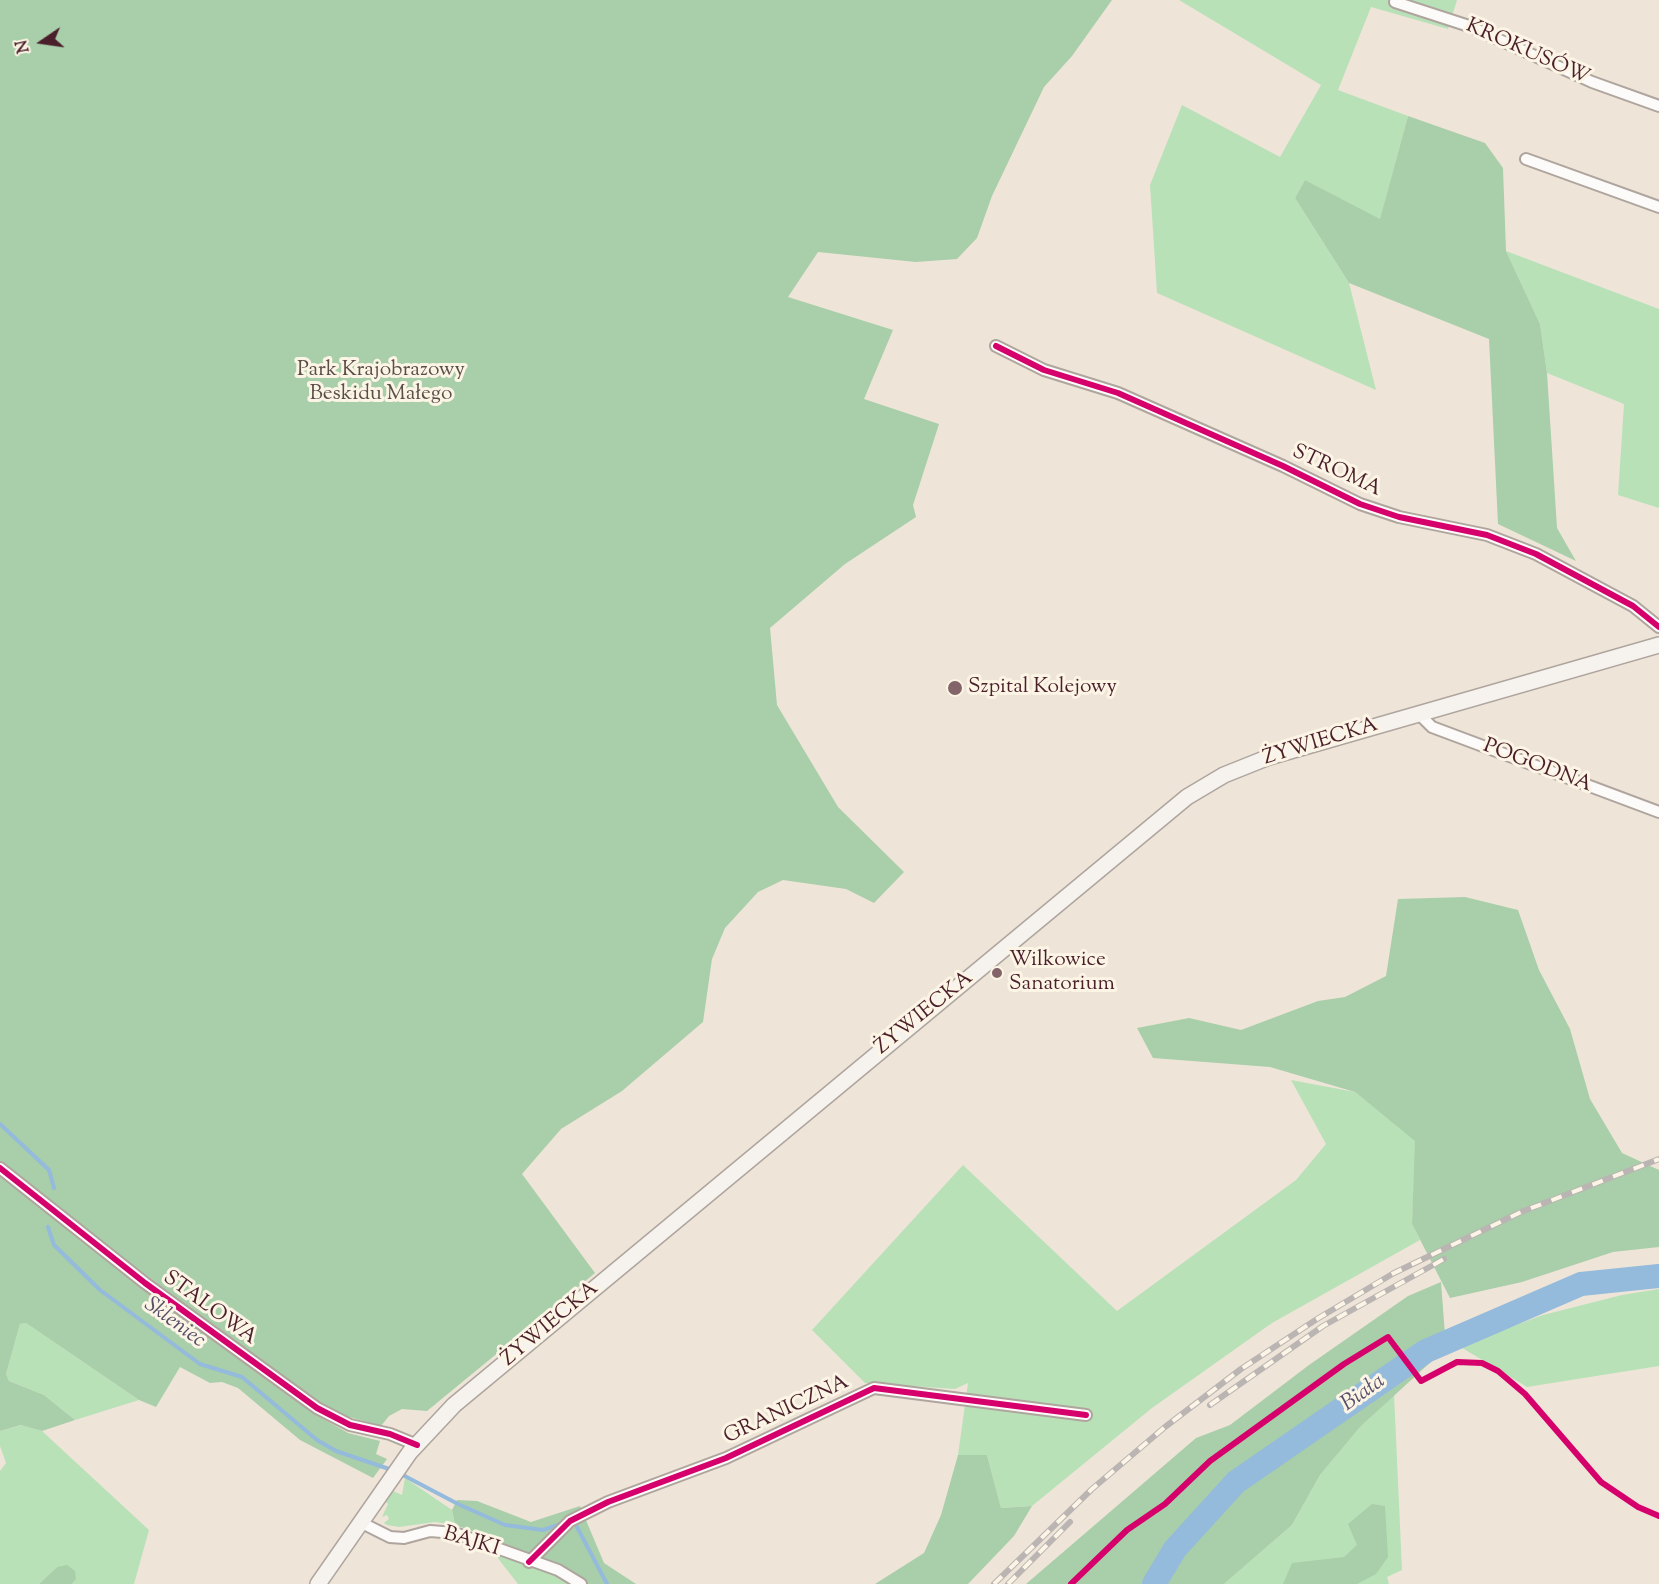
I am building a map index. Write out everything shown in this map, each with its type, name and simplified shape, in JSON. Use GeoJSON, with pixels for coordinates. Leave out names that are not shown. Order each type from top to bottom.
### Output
{"type":"FeatureCollection","features":[{"type":"Feature","properties":{"kind":"main road","name":"ŻYWIECKA"},"geometry":{"type":"LineString","coordinates":[[318,1584],[407,1457],[454,1405],[1188,797],[1224,775],[1269,757],[1659,645]]}},
{"type":"Feature","properties":{"kind":"street","name":"KROKUSÓW"},"geometry":{"type":"LineString","coordinates":[[1395,2],[1469,26],[1593,82],[1659,106]]}},
{"type":"Feature","properties":{"kind":"street"},"geometry":{"type":"LineString","coordinates":[[1526,159],[1659,207]]}},
{"type":"Feature","properties":{"kind":"street","name":"STROMA"},"geometry":{"type":"LineString","coordinates":[[996,346],[1044,370],[1118,393],[1283,466],[1360,504],[1399,517],[1486,535],[1528,550],[1633,606],[1659,627]]}},
{"type":"Feature","properties":{"kind":"street","name":"POGODNA"},"geometry":{"type":"LineString","coordinates":[[1419,714],[1432,727],[1659,812]]}},
{"type":"Feature","properties":{"kind":"street","name":"STALOWA"},"geometry":{"type":"LineString","coordinates":[[0,1168],[138,1278],[317,1408],[350,1425],[398,1437],[417,1445]]}},
{"type":"Feature","properties":{"kind":"street","name":"GRANICZNA"},"geometry":{"type":"LineString","coordinates":[[529,1562],[570,1521],[608,1502],[726,1458],[874,1388],[1086,1415]]}},
{"type":"Feature","properties":{"kind":"street","name":"BAJKI"},"geometry":{"type":"LineString","coordinates":[[360,1522],[390,1538],[404,1538],[430,1531],[455,1533],[529,1562],[558,1570],[580,1584]]}},
{"type":"Feature","properties":{"kind":"green space","name":"Park Krajobrazowy Beskidu Małego"},"geometry":{"type":"Polygon","coordinates":[[[0,0],[1112,0],[1072,56],[1044,87],[992,196],[977,238],[957,259],[916,262],[818,252],[788,297],[893,330],[864,399],[939,424],[913,505],[916,517],[845,564],[770,628],[777,705],[838,807],[904,872],[874,903],[846,889],[783,880],[758,892],[725,928],[712,959],[703,1022],[622,1091],[561,1129],[522,1174],[595,1273],[427,1411],[402,1409],[389,1416],[381,1426],[335,1413],[277,1375],[233,1339],[75,1223],[0,1161],[0,0]]]}},
{"type":"Feature","properties":{"kind":"green space"},"geometry":{"type":"Polygon","coordinates":[[[1179,0],[1457,0],[1448,29],[1371,7],[1338,90],[1408,116],[1380,220],[1305,180],[1295,198],[1349,283],[1376,390],[1157,293],[1150,185],[1182,105],[1280,157],[1321,85],[1179,0]]]}},
{"type":"Feature","properties":{"kind":"green space"},"geometry":{"type":"Polygon","coordinates":[[[1408,116],[1485,143],[1503,168],[1506,251],[1540,324],[1547,373],[1557,528],[1576,561],[1498,524],[1489,339],[1349,283],[1295,198],[1305,180],[1380,219],[1408,116]]]}},
{"type":"Feature","properties":{"kind":"green space"},"geometry":{"type":"Polygon","coordinates":[[[1506,251],[1659,309],[1659,508],[1618,495],[1624,404],[1547,373],[1540,324],[1506,251]]]}},
{"type":"Feature","properties":{"kind":"green space"},"geometry":{"type":"Polygon","coordinates":[[[1465,897],[1518,910],[1539,970],[1570,1029],[1590,1099],[1622,1153],[1659,1170],[1659,1247],[1613,1252],[1522,1282],[1450,1298],[1412,1224],[1415,1141],[1355,1092],[1270,1067],[1153,1058],[1137,1028],[1189,1018],[1241,1030],[1318,1001],[1345,997],[1386,976],[1398,899],[1465,897]]]}},
{"type":"Feature","properties":{"kind":"green space"},"geometry":{"type":"Polygon","coordinates":[[[1291,1080],[1355,1092],[1416,1141],[1412,1224],[1420,1240],[1272,1323],[1152,1408],[1032,1506],[1001,1508],[987,1455],[958,1455],[968,1383],[955,1389],[865,1383],[812,1330],[963,1165],[1117,1311],[1296,1180],[1326,1144],[1291,1080]]]}},
{"type":"Feature","properties":{"kind":"green space"},"geometry":{"type":"Polygon","coordinates":[[[0,1175],[143,1288],[313,1413],[348,1433],[380,1441],[376,1454],[387,1459],[373,1478],[300,1440],[238,1388],[222,1382],[210,1383],[180,1367],[156,1407],[139,1400],[26,1323],[20,1324],[6,1374],[9,1381],[44,1395],[75,1420],[42,1431],[21,1425],[0,1431],[0,1175]]]}},
{"type":"Feature","properties":{"kind":"green space"},"geometry":{"type":"Polygon","coordinates":[[[1441,1282],[1446,1348],[1361,1426],[1320,1475],[1292,1525],[1224,1584],[1026,1584],[1196,1438],[1230,1425],[1309,1365],[1408,1296],[1441,1282]]]}},
{"type":"Feature","properties":{"kind":"green space"},"geometry":{"type":"Polygon","coordinates":[[[1659,1289],[1659,1366],[1527,1387],[1459,1346],[1543,1315],[1622,1295],[1659,1289]]]}},
{"type":"Feature","properties":{"kind":"green space"},"geometry":{"type":"Polygon","coordinates":[[[26,1323],[139,1400],[75,1420],[44,1395],[9,1381],[6,1374],[20,1324],[26,1323]]]}},
{"type":"Feature","properties":{"kind":"green space"},"geometry":{"type":"Polygon","coordinates":[[[1394,1394],[1402,1570],[1387,1577],[1389,1584],[1224,1584],[1292,1525],[1320,1475],[1361,1426],[1394,1394]]]}},
{"type":"Feature","properties":{"kind":"green space"},"geometry":{"type":"Polygon","coordinates":[[[22,1425],[42,1431],[149,1530],[134,1584],[72,1584],[76,1579],[57,1567],[39,1584],[0,1584],[0,1471],[6,1463],[0,1446],[0,1431],[22,1425]]]}},
{"type":"Feature","properties":{"kind":"green space"},"geometry":{"type":"Polygon","coordinates":[[[958,1455],[987,1455],[1001,1508],[1032,1506],[1014,1536],[968,1584],[875,1584],[924,1553],[941,1515],[958,1455]]]}},
{"type":"Feature","properties":{"kind":"green space"},"geometry":{"type":"Polygon","coordinates":[[[405,1478],[452,1510],[455,1525],[435,1522],[399,1527],[384,1523],[389,1519],[387,1515],[382,1517],[388,1504],[385,1501],[393,1491],[402,1495],[405,1478]]]}},
{"type":"Feature","properties":{"kind":"green space"},"geometry":{"type":"Polygon","coordinates":[[[457,1500],[477,1501],[531,1522],[580,1506],[604,1563],[636,1584],[584,1584],[472,1536],[472,1531],[455,1525],[452,1510],[457,1500]]]}},
{"type":"Feature","properties":{"kind":"green space"},"geometry":{"type":"Polygon","coordinates":[[[1372,1504],[1385,1506],[1388,1557],[1376,1574],[1357,1584],[1283,1584],[1292,1563],[1344,1557],[1357,1545],[1348,1524],[1372,1504]]]}},
{"type":"Feature","properties":{"kind":"green space"},"geometry":{"type":"Polygon","coordinates":[[[493,1552],[555,1573],[577,1584],[518,1584],[493,1552]]]}},
{"type":"Feature","properties":{"kind":"green space"},"geometry":{"type":"Polygon","coordinates":[[[67,1565],[75,1571],[76,1579],[72,1584],[39,1584],[57,1567],[67,1565]]]}},
{"type":"Feature","properties":{"kind":"waterway","name":"Skleniec"},"geometry":{"type":"LineString","coordinates":[[0,1124],[49,1170],[54,1188]]}},
{"type":"Feature","properties":{"kind":"waterway","name":"Skleniec"},"geometry":{"type":"LineString","coordinates":[[48,1227],[54,1245],[100,1290],[200,1364],[242,1377],[317,1440],[336,1451],[392,1470]]}},
{"type":"Feature","properties":{"kind":"waterway","name":"Biała"},"geometry":{"type":"LineString","coordinates":[[1154,1584],[1175,1549],[1236,1482],[1426,1351],[1581,1284],[1659,1276]]}},
{"type":"Feature","properties":{"kind":"waterway","name":"Skleniec"},"geometry":{"type":"LineString","coordinates":[[399,1473],[458,1504],[505,1525],[543,1530],[561,1524]]}},
{"type":"Feature","properties":{"kind":"waterway","name":"Skleniec"},"geometry":{"type":"LineString","coordinates":[[577,1527],[607,1584]]}},
{"type":"Feature","properties":{"kind":"railway"},"geometry":{"type":"LineString","coordinates":[[994,1584],[1092,1489],[1165,1427],[1241,1369],[1317,1319],[1394,1273],[1521,1212],[1659,1159]]}},
{"type":"Feature","properties":{"kind":"railway"},"geometry":{"type":"LineString","coordinates":[[1210,1405],[1323,1326],[1444,1259]]}},
{"type":"Feature","properties":{"kind":"railway"},"geometry":{"type":"LineString","coordinates":[[1008,1584],[1070,1522]]}},
{"type":"Feature","properties":{"kind":"cycle path"},"geometry":{"type":"LineString","coordinates":[[996,346],[1044,370],[1118,393],[1283,466],[1360,504],[1399,517],[1487,535],[1536,554],[1633,606],[1659,627]]}},
{"type":"Feature","properties":{"kind":"cycle path"},"geometry":{"type":"LineString","coordinates":[[0,1168],[145,1283],[317,1408],[350,1425],[390,1434],[417,1445]]}},
{"type":"Feature","properties":{"kind":"cycle path"},"geometry":{"type":"LineString","coordinates":[[1071,1584],[1127,1530],[1165,1504],[1210,1461],[1344,1364],[1388,1337],[1421,1381],[1457,1362],[1482,1363],[1498,1371],[1525,1394],[1601,1482],[1638,1507],[1659,1516]]}},
{"type":"Feature","properties":{"kind":"cycle path"},"geometry":{"type":"LineString","coordinates":[[529,1562],[570,1521],[608,1502],[726,1458],[874,1388],[1086,1415]]}},
{"type":"Feature","properties":{"kind":"place","name":"Szpital Kolejowy"},"geometry":{"type":"Point","coordinates":[955,688]}},
{"type":"Feature","properties":{"kind":"place","name":"Wilkowice Sanatorium"},"geometry":{"type":"Point","coordinates":[997,973]}}]}
